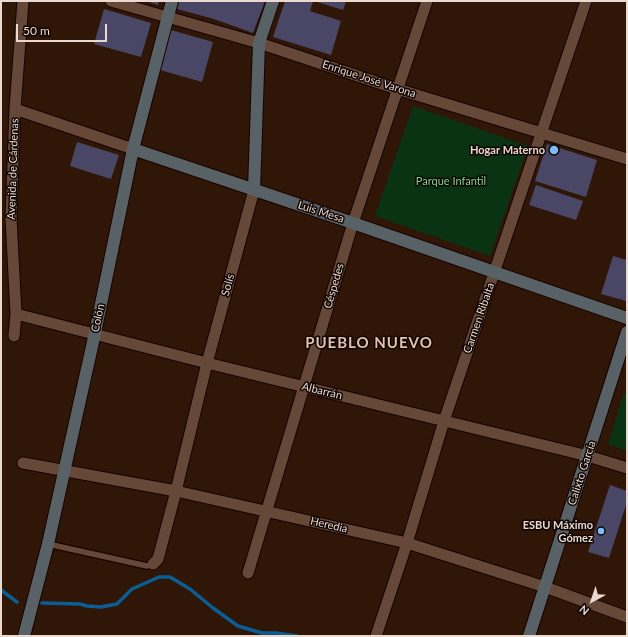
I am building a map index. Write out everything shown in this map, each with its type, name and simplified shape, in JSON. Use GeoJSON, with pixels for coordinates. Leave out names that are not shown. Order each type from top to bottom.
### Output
{"type":"FeatureCollection","features":[{"type":"Feature","properties":{"kind":"street","name":"Avenida de Cárdenas"},"geometry":{"type":"LineString","coordinates":[[14,336],[16,314],[11,218],[15,109],[23,1]]}},
{"type":"Feature","properties":{"kind":"street","name":"Enrique José Varona"},"geometry":{"type":"LineString","coordinates":[[111,1],[259,43],[397,89],[541,132],[627,160]]}},
{"type":"Feature","properties":{"kind":"street","name":"Colón"},"geometry":{"type":"LineString","coordinates":[[24,636],[48,544],[95,333],[133,149],[172,1]]}},
{"type":"Feature","properties":{"kind":"street","name":"Solís"},"geometry":{"type":"LineString","coordinates":[[153,564],[158,558],[176,491],[207,362],[254,190],[259,43],[273,1]]}},
{"type":"Feature","properties":{"kind":"street","name":"Céspedes"},"geometry":{"type":"LineString","coordinates":[[248,573],[353,223],[427,1]]}},
{"type":"Feature","properties":{"kind":"street","name":"Carmen Ribalta"},"geometry":{"type":"LineString","coordinates":[[376,636],[407,544],[444,422],[586,1]]}},
{"type":"Feature","properties":{"kind":"street","name":"Luis Mesa"},"geometry":{"type":"LineString","coordinates":[[15,109],[353,223],[627,318]]}},
{"type":"Feature","properties":{"kind":"street","name":"Albarrán"},"geometry":{"type":"LineString","coordinates":[[16,314],[444,422],[588,456],[627,468]]}},
{"type":"Feature","properties":{"kind":"street","name":"Calixto García"},"geometry":{"type":"LineString","coordinates":[[529,636],[627,332]]}},
{"type":"Feature","properties":{"kind":"street","name":"Heredia"},"geometry":{"type":"LineString","coordinates":[[23,463],[176,491],[407,544],[545,587],[627,617]]}},
{"type":"Feature","properties":{"kind":"lane"},"geometry":{"type":"LineString","coordinates":[[48,544],[147,566],[153,564]]}},
{"type":"Feature","properties":{"kind":"green space","name":"Parque Infantil"},"geometry":{"type":"Polygon","coordinates":[[[413,106],[528,146],[490,256],[375,216],[413,106]]]}},
{"type":"Feature","properties":{"kind":"green space"},"geometry":{"type":"Polygon","coordinates":[[[624,393],[627,394],[627,451],[608,444],[624,393]]]}},
{"type":"Feature","properties":{"kind":"building"},"geometry":{"type":"Polygon","coordinates":[[[146,1],[159,1],[158,5],[146,1]]]}},
{"type":"Feature","properties":{"kind":"building"},"geometry":{"type":"Polygon","coordinates":[[[179,1],[265,1],[253,33],[214,19],[177,9],[179,1]]]}},
{"type":"Feature","properties":{"kind":"building"},"geometry":{"type":"Polygon","coordinates":[[[285,1],[313,1],[310,11],[341,21],[331,55],[273,37],[285,1]]]}},
{"type":"Feature","properties":{"kind":"building"},"geometry":{"type":"Polygon","coordinates":[[[314,1],[346,1],[343,10],[314,1]]]}},
{"type":"Feature","properties":{"kind":"building"},"geometry":{"type":"Polygon","coordinates":[[[104,9],[151,23],[141,57],[94,44],[104,9]]]}},
{"type":"Feature","properties":{"kind":"building"},"geometry":{"type":"Polygon","coordinates":[[[171,30],[213,42],[202,82],[160,70],[171,30]]]}},
{"type":"Feature","properties":{"kind":"building"},"geometry":{"type":"Polygon","coordinates":[[[77,142],[119,155],[111,179],[70,166],[77,142]]]}},
{"type":"Feature","properties":{"kind":"building"},"geometry":{"type":"Polygon","coordinates":[[[547,144],[597,160],[586,197],[535,181],[547,144]]]}},
{"type":"Feature","properties":{"kind":"building"},"geometry":{"type":"Polygon","coordinates":[[[536,185],[583,201],[576,220],[529,205],[536,185]]]}},
{"type":"Feature","properties":{"kind":"building"},"geometry":{"type":"Polygon","coordinates":[[[613,256],[627,260],[626,301],[601,294],[613,256]]]}},
{"type":"Feature","properties":{"kind":"building"},"geometry":{"type":"Polygon","coordinates":[[[610,485],[627,491],[627,502],[609,558],[588,552],[610,485]]]}},
{"type":"Feature","properties":{"kind":"waterway"},"geometry":{"type":"LineString","coordinates":[[42,603],[80,604],[101,607],[117,604],[132,589],[159,577],[170,577],[190,589],[238,626],[262,633],[297,636]]}},
{"type":"Feature","properties":{"kind":"waterway"},"geometry":{"type":"LineString","coordinates":[[1,590],[17,602]]}},
{"type":"Feature","properties":{"kind":"place","name":"Hogar Materno"},"geometry":{"type":"Point","coordinates":[554,150]}},
{"type":"Feature","properties":{"kind":"place","name":"ESBU Máximo Gómez"},"geometry":{"type":"Point","coordinates":[601,531]}},
{"type":"Feature","properties":{"kind":"district","name":"PUEBLO NUEVO"},"geometry":{"type":"Point","coordinates":[369,343]}}]}
